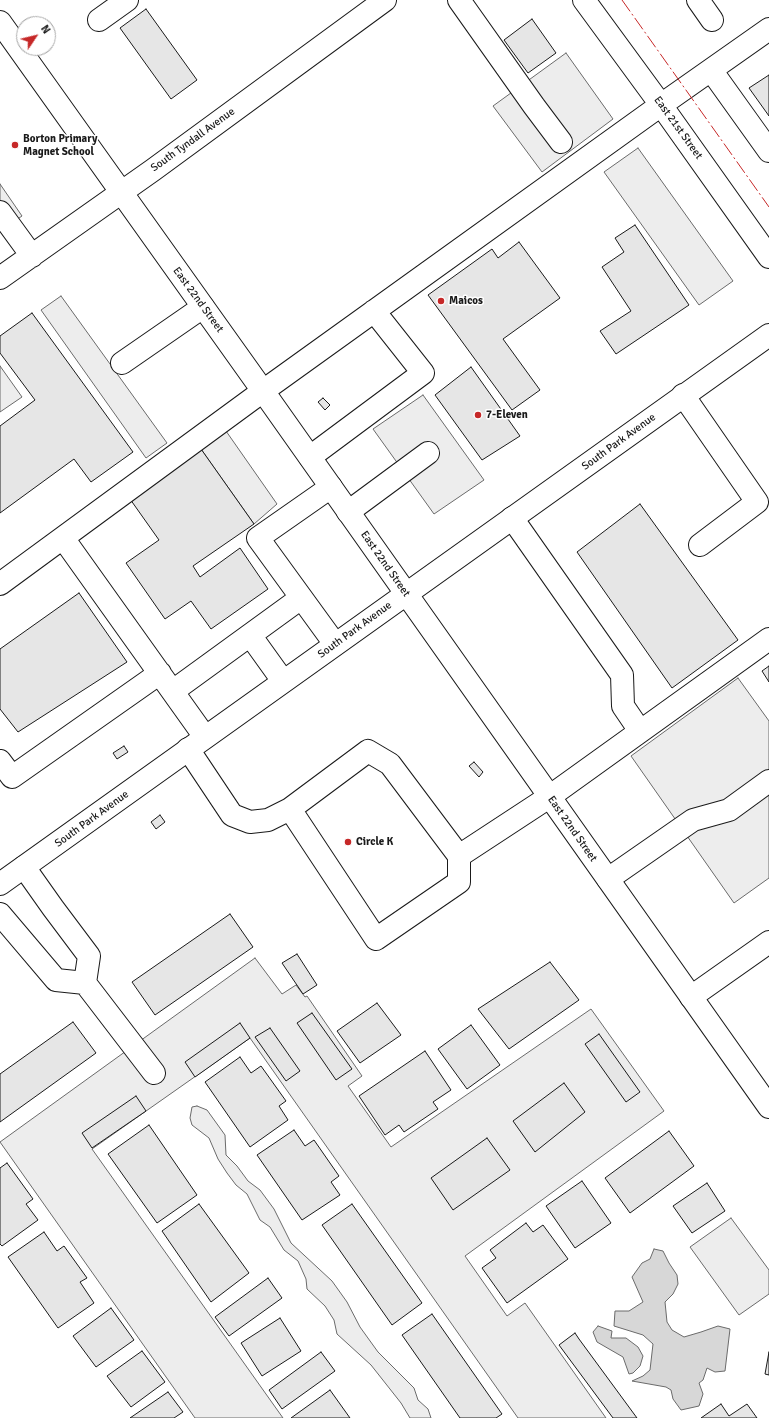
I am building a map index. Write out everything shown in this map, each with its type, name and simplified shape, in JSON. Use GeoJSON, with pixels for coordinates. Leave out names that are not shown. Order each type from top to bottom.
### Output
{"type":"FeatureCollection","features":[{"type":"Feature","properties":{"kind":"main road"},"geometry":{"type":"LineString","coordinates":[[100,20],[127,0]]}},
{"type":"Feature","properties":{"kind":"main road","name":"South Tyndall Avenue"},"geometry":{"type":"LineString","coordinates":[[0,278],[386,0]]}},
{"type":"Feature","properties":{"kind":"main road"},"geometry":{"type":"LineString","coordinates":[[459,0],[561,142]]}},
{"type":"Feature","properties":{"kind":"main road","name":"East 21st Street"},"geometry":{"type":"LineString","coordinates":[[584,0],[769,257]]}},
{"type":"Feature","properties":{"kind":"main road"},"geometry":{"type":"LineString","coordinates":[[698,0],[712,20]]}},
{"type":"Feature","properties":{"kind":"main road","name":"East 22nd Street"},"geometry":{"type":"LineString","coordinates":[[0,22],[310,457],[769,1107]]}},
{"type":"Feature","properties":{"kind":"main road"},"geometry":{"type":"LineString","coordinates":[[0,584],[374,311],[661,105],[769,30]]}},
{"type":"Feature","properties":{"kind":"main road"},"geometry":{"type":"LineString","coordinates":[[711,70],[769,151]]}},
{"type":"Feature","properties":{"kind":"main road"},"geometry":{"type":"LineString","coordinates":[[0,212],[32,256]]}},
{"type":"Feature","properties":{"kind":"main road"},"geometry":{"type":"LineString","coordinates":[[122,364],[203,307]]}},
{"type":"Feature","properties":{"kind":"main road"},"geometry":{"type":"LineString","coordinates":[[310,457],[422,373],[374,311]]}},
{"type":"Feature","properties":{"kind":"main road","name":"South Park Avenue"},"geometry":{"type":"LineString","coordinates":[[8,874],[197,743],[769,335]]}},
{"type":"Feature","properties":{"kind":"main road"},"geometry":{"type":"LineString","coordinates":[[683,396],[763,503],[700,545]]}},
{"type":"Feature","properties":{"kind":"main road"},"geometry":{"type":"LineString","coordinates":[[348,512],[428,453]]}},
{"type":"Feature","properties":{"kind":"main road"},"geometry":{"type":"LineString","coordinates":[[331,487],[258,538],[335,644]]}},
{"type":"Feature","properties":{"kind":"main road"},"geometry":{"type":"LineString","coordinates":[[512,518],[622,675],[623,706],[640,731]]}},
{"type":"Feature","properties":{"kind":"main road"},"geometry":{"type":"LineString","coordinates":[[63,538],[173,691],[232,815],[250,822],[268,820],[290,809],[368,751],[390,764],[459,856],[459,882],[376,939],[290,809]]}},
{"type":"Feature","properties":{"kind":"main road"},"geometry":{"type":"LineString","coordinates":[[173,691],[301,598]]}},
{"type":"Feature","properties":{"kind":"main road"},"geometry":{"type":"LineString","coordinates":[[250,635],[283,681]]}},
{"type":"Feature","properties":{"kind":"main road"},"geometry":{"type":"LineString","coordinates":[[459,856],[549,797],[769,639]]}},
{"type":"Feature","properties":{"kind":"main road"},"geometry":{"type":"LineString","coordinates":[[0,761],[12,777],[160,673]]}},
{"type":"Feature","properties":{"kind":"main road"},"geometry":{"type":"LineString","coordinates":[[608,879],[693,820],[729,810],[769,781]]}},
{"type":"Feature","properties":{"kind":"main road"},"geometry":{"type":"LineString","coordinates":[[8,874],[53,908],[89,956],[85,984]]}},
{"type":"Feature","properties":{"kind":"main road"},"geometry":{"type":"LineString","coordinates":[[0,914],[56,980],[85,984],[154,1073]]}},
{"type":"Feature","properties":{"kind":"main road"},"geometry":{"type":"LineString","coordinates":[[691,997],[769,942]]}},
{"type":"Feature","properties":{"kind":"shaded area"},"geometry":{"type":"Polygon","coordinates":[[[566,53],[613,119],[542,172],[493,106],[566,53]]]}},
{"type":"Feature","properties":{"kind":"shaded area"},"geometry":{"type":"Polygon","coordinates":[[[638,148],[733,281],[699,305],[604,172],[638,148]]]}},
{"type":"Feature","properties":{"kind":"shaded area"},"geometry":{"type":"Polygon","coordinates":[[[0,184],[22,216],[0,231],[0,184]]]}},
{"type":"Feature","properties":{"kind":"shaded area"},"geometry":{"type":"Polygon","coordinates":[[[61,296],[167,443],[146,458],[41,310],[61,296]]]}},
{"type":"Feature","properties":{"kind":"shaded area"},"geometry":{"type":"Polygon","coordinates":[[[0,366],[22,397],[0,412],[0,366]]]}},
{"type":"Feature","properties":{"kind":"shaded area"},"geometry":{"type":"Polygon","coordinates":[[[423,395],[484,480],[434,514],[373,429],[423,395]]]}},
{"type":"Feature","properties":{"kind":"shaded area"},"geometry":{"type":"Polygon","coordinates":[[[226,431],[277,504],[254,524],[201,449],[226,431]]]}},
{"type":"Feature","properties":{"kind":"shaded area"},"geometry":{"type":"Polygon","coordinates":[[[738,678],[769,721],[769,878],[734,903],[631,756],[738,678]]]}},
{"type":"Feature","properties":{"kind":"shaded area"},"geometry":{"type":"Polygon","coordinates":[[[255,958],[282,994],[296,985],[305,997],[307,996],[362,1076],[348,1086],[391,1147],[591,1009],[664,1111],[465,1256],[507,1316],[525,1303],[606,1418],[518,1418],[250,1038],[92,1149],[283,1418],[195,1418],[0,1142],[255,958]]]}},
{"type":"Feature","properties":{"kind":"shaded area"},"geometry":{"type":"Polygon","coordinates":[[[197,1106],[207,1110],[225,1135],[226,1155],[237,1166],[248,1181],[260,1190],[274,1209],[291,1243],[332,1281],[347,1302],[360,1327],[378,1352],[414,1388],[418,1400],[428,1409],[431,1418],[410,1418],[401,1403],[371,1365],[337,1334],[334,1320],[325,1306],[307,1289],[306,1279],[298,1261],[284,1250],[270,1227],[260,1220],[247,1194],[236,1185],[218,1159],[209,1138],[192,1125],[190,1118],[192,1107],[197,1106]]]}},
{"type":"Feature","properties":{"kind":"shaded area"},"geometry":{"type":"Polygon","coordinates":[[[731,1218],[769,1270],[769,1294],[739,1315],[690,1247],[731,1218]]]}},
{"type":"Feature","properties":{"kind":"shaded area"},"geometry":{"type":"Polygon","coordinates":[[[654,1249],[663,1251],[677,1275],[678,1284],[673,1294],[665,1302],[667,1322],[672,1330],[684,1337],[718,1326],[730,1329],[725,1371],[715,1372],[707,1368],[703,1380],[699,1383],[703,1394],[699,1406],[681,1410],[673,1399],[671,1390],[666,1387],[632,1381],[643,1376],[650,1370],[653,1344],[643,1335],[614,1326],[615,1311],[629,1311],[643,1302],[632,1277],[642,1263],[650,1259],[654,1249]]]}},
{"type":"Feature","properties":{"kind":"shaded area"},"geometry":{"type":"Polygon","coordinates":[[[598,1326],[612,1331],[611,1338],[626,1338],[638,1347],[643,1356],[640,1366],[633,1373],[629,1374],[623,1357],[597,1342],[593,1332],[598,1326]]]}},
{"type":"Feature","properties":{"kind":"building"},"geometry":{"type":"Polygon","coordinates":[[[146,9],[197,80],[171,99],[120,28],[146,9]]]}},
{"type":"Feature","properties":{"kind":"building"},"geometry":{"type":"Polygon","coordinates":[[[532,19],[556,53],[528,73],[504,40],[532,19]]]}},
{"type":"Feature","properties":{"kind":"building"},"geometry":{"type":"Polygon","coordinates":[[[769,75],[769,116],[749,88],[769,75]]]}},
{"type":"Feature","properties":{"kind":"building"},"geometry":{"type":"Polygon","coordinates":[[[635,225],[689,305],[616,354],[600,331],[631,311],[602,267],[624,252],[615,238],[635,225]]]}},
{"type":"Feature","properties":{"kind":"building"},"geometry":{"type":"Polygon","coordinates":[[[519,242],[560,298],[503,339],[540,390],[512,410],[428,295],[492,249],[498,258],[519,242]]]}},
{"type":"Feature","properties":{"kind":"building"},"geometry":{"type":"Polygon","coordinates":[[[32,313],[133,452],[91,482],[74,459],[0,513],[0,426],[35,400],[0,353],[0,336],[32,313]]]}},
{"type":"Feature","properties":{"kind":"building","name":"7-Eleven"},"geometry":{"type":"Polygon","coordinates":[[[471,367],[520,436],[482,460],[435,395],[471,367]]]}},
{"type":"Feature","properties":{"kind":"building"},"geometry":{"type":"Polygon","coordinates":[[[323,398],[330,405],[325,410],[318,402],[323,398]]]}},
{"type":"Feature","properties":{"kind":"building"},"geometry":{"type":"Polygon","coordinates":[[[201,449],[254,524],[193,566],[200,577],[240,548],[268,589],[211,629],[191,601],[165,619],[126,563],[159,540],[130,499],[201,449]]]}},
{"type":"Feature","properties":{"kind":"building"},"geometry":{"type":"Polygon","coordinates":[[[640,504],[738,640],[672,688],[577,552],[640,504]]]}},
{"type":"Feature","properties":{"kind":"building"},"geometry":{"type":"Polygon","coordinates":[[[79,593],[127,662],[18,732],[0,709],[0,649],[79,593]]]}},
{"type":"Feature","properties":{"kind":"building"},"geometry":{"type":"Polygon","coordinates":[[[769,666],[769,682],[762,671],[769,666]]]}},
{"type":"Feature","properties":{"kind":"building"},"geometry":{"type":"Polygon","coordinates":[[[124,746],[128,752],[117,759],[113,753],[124,746]]]}},
{"type":"Feature","properties":{"kind":"building"},"geometry":{"type":"Polygon","coordinates":[[[474,762],[483,772],[479,777],[469,766],[474,762]]]}},
{"type":"Feature","properties":{"kind":"building"},"geometry":{"type":"Polygon","coordinates":[[[160,815],[165,822],[156,829],[151,822],[160,815]]]}},
{"type":"Feature","properties":{"kind":"building"},"geometry":{"type":"Polygon","coordinates":[[[230,914],[253,947],[155,1015],[132,982],[230,914]]]}},
{"type":"Feature","properties":{"kind":"building"},"geometry":{"type":"Polygon","coordinates":[[[297,954],[317,985],[303,994],[282,963],[297,954]]]}},
{"type":"Feature","properties":{"kind":"building"},"geometry":{"type":"Polygon","coordinates":[[[550,962],[579,1000],[509,1049],[478,1009],[550,962]]]}},
{"type":"Feature","properties":{"kind":"building"},"geometry":{"type":"Polygon","coordinates":[[[377,1003],[401,1035],[360,1063],[337,1031],[377,1003]]]}},
{"type":"Feature","properties":{"kind":"building"},"geometry":{"type":"Polygon","coordinates":[[[312,1013],[352,1069],[336,1080],[297,1023],[312,1013]]]}},
{"type":"Feature","properties":{"kind":"building"},"geometry":{"type":"Polygon","coordinates":[[[73,1022],[96,1053],[0,1122],[0,1074],[73,1022]]]}},
{"type":"Feature","properties":{"kind":"building"},"geometry":{"type":"Polygon","coordinates":[[[240,1023],[250,1038],[195,1077],[185,1062],[240,1023]]]}},
{"type":"Feature","properties":{"kind":"building"},"geometry":{"type":"Polygon","coordinates":[[[471,1025],[500,1065],[467,1089],[438,1049],[471,1025]]]}},
{"type":"Feature","properties":{"kind":"building"},"geometry":{"type":"Polygon","coordinates":[[[270,1028],[300,1071],[286,1081],[255,1037],[270,1028]]]}},
{"type":"Feature","properties":{"kind":"building"},"geometry":{"type":"Polygon","coordinates":[[[599,1034],[640,1092],[626,1102],[585,1044],[599,1034]]]}},
{"type":"Feature","properties":{"kind":"building"},"geometry":{"type":"Polygon","coordinates":[[[425,1051],[451,1090],[433,1102],[438,1109],[404,1132],[399,1125],[385,1135],[359,1096],[425,1051]]]}},
{"type":"Feature","properties":{"kind":"building"},"geometry":{"type":"Polygon","coordinates":[[[240,1057],[251,1073],[261,1066],[286,1101],[279,1106],[288,1120],[250,1147],[205,1082],[240,1057]]]}},
{"type":"Feature","properties":{"kind":"building"},"geometry":{"type":"Polygon","coordinates":[[[564,1083],[585,1112],[535,1152],[513,1121],[564,1083]]]}},
{"type":"Feature","properties":{"kind":"building"},"geometry":{"type":"Polygon","coordinates":[[[136,1096],[146,1111],[92,1148],[82,1133],[136,1096]]]}},
{"type":"Feature","properties":{"kind":"building"},"geometry":{"type":"Polygon","coordinates":[[[149,1125],[197,1195],[157,1223],[108,1154],[149,1125]]]}},
{"type":"Feature","properties":{"kind":"building"},"geometry":{"type":"Polygon","coordinates":[[[294,1130],[305,1146],[314,1140],[339,1176],[331,1182],[340,1195],[302,1220],[257,1155],[294,1130]]]}},
{"type":"Feature","properties":{"kind":"building"},"geometry":{"type":"Polygon","coordinates":[[[669,1131],[694,1166],[630,1213],[605,1178],[669,1131]]]}},
{"type":"Feature","properties":{"kind":"building"},"geometry":{"type":"Polygon","coordinates":[[[487,1138],[510,1170],[453,1210],[431,1178],[487,1138]]]}},
{"type":"Feature","properties":{"kind":"building"},"geometry":{"type":"Polygon","coordinates":[[[7,1163],[33,1199],[26,1204],[38,1220],[2,1246],[0,1244],[0,1168],[7,1163]]]}},
{"type":"Feature","properties":{"kind":"building"},"geometry":{"type":"Polygon","coordinates":[[[582,1181],[611,1223],[575,1248],[546,1206],[582,1181]]]}},
{"type":"Feature","properties":{"kind":"building"},"geometry":{"type":"Polygon","coordinates":[[[707,1183],[725,1211],[692,1233],[673,1206],[707,1183]]]}},
{"type":"Feature","properties":{"kind":"building"},"geometry":{"type":"Polygon","coordinates":[[[199,1204],[249,1273],[211,1302],[162,1231],[199,1204]]]}},
{"type":"Feature","properties":{"kind":"building"},"geometry":{"type":"Polygon","coordinates":[[[352,1204],[422,1303],[392,1325],[322,1225],[352,1204]]]}},
{"type":"Feature","properties":{"kind":"building"},"geometry":{"type":"Polygon","coordinates":[[[526,1223],[533,1232],[543,1225],[568,1259],[507,1303],[482,1268],[496,1258],[490,1250],[526,1223]]]}},
{"type":"Feature","properties":{"kind":"building"},"geometry":{"type":"Polygon","coordinates":[[[44,1232],[57,1251],[64,1246],[87,1278],[80,1282],[94,1303],[58,1328],[8,1257],[44,1232]]]}},
{"type":"Feature","properties":{"kind":"building"},"geometry":{"type":"Polygon","coordinates":[[[268,1278],[282,1298],[229,1336],[215,1317],[268,1278]]]}},
{"type":"Feature","properties":{"kind":"building"},"geometry":{"type":"Polygon","coordinates":[[[111,1308],[134,1340],[96,1367],[73,1336],[111,1308]]]}},
{"type":"Feature","properties":{"kind":"building"},"geometry":{"type":"Polygon","coordinates":[[[432,1314],[502,1414],[496,1418],[460,1418],[402,1335],[432,1314]]]}},
{"type":"Feature","properties":{"kind":"building"},"geometry":{"type":"Polygon","coordinates":[[[280,1318],[301,1351],[262,1376],[241,1343],[280,1318]]]}},
{"type":"Feature","properties":{"kind":"building"},"geometry":{"type":"Polygon","coordinates":[[[575,1333],[637,1418],[613,1418],[559,1345],[575,1333]]]}},
{"type":"Feature","properties":{"kind":"building"},"geometry":{"type":"Polygon","coordinates":[[[142,1351],[165,1382],[131,1407],[107,1376],[142,1351]]]}},
{"type":"Feature","properties":{"kind":"building"},"geometry":{"type":"Polygon","coordinates":[[[321,1352],[335,1371],[282,1409],[269,1390],[321,1352]]]}},
{"type":"Feature","properties":{"kind":"building"},"geometry":{"type":"Polygon","coordinates":[[[769,1352],[769,1375],[765,1374],[769,1352]]]}},
{"type":"Feature","properties":{"kind":"building"},"geometry":{"type":"Polygon","coordinates":[[[330,1390],[350,1418],[291,1418],[330,1390]]]}},
{"type":"Feature","properties":{"kind":"building"},"geometry":{"type":"Polygon","coordinates":[[[168,1392],[183,1412],[174,1418],[130,1418],[168,1392]]]}},
{"type":"Feature","properties":{"kind":"building"},"geometry":{"type":"Polygon","coordinates":[[[721,1404],[729,1416],[747,1404],[757,1418],[701,1418],[721,1404]]]}},
{"type":"Feature","properties":{"kind":"power"},"geometry":{"type":"LineString","coordinates":[[622,0],[769,207]]}},
{"type":"Feature","properties":{"kind":"place","name":"Borton Primary Magnet School"},"geometry":{"type":"Point","coordinates":[15,145]}},
{"type":"Feature","properties":{"kind":"place","name":"Maicos"},"geometry":{"type":"Point","coordinates":[441,301]}},
{"type":"Feature","properties":{"kind":"place","name":"7-Eleven"},"geometry":{"type":"Point","coordinates":[478,415]}},
{"type":"Feature","properties":{"kind":"place","name":"Circle K"},"geometry":{"type":"Point","coordinates":[348,842]}}]}
